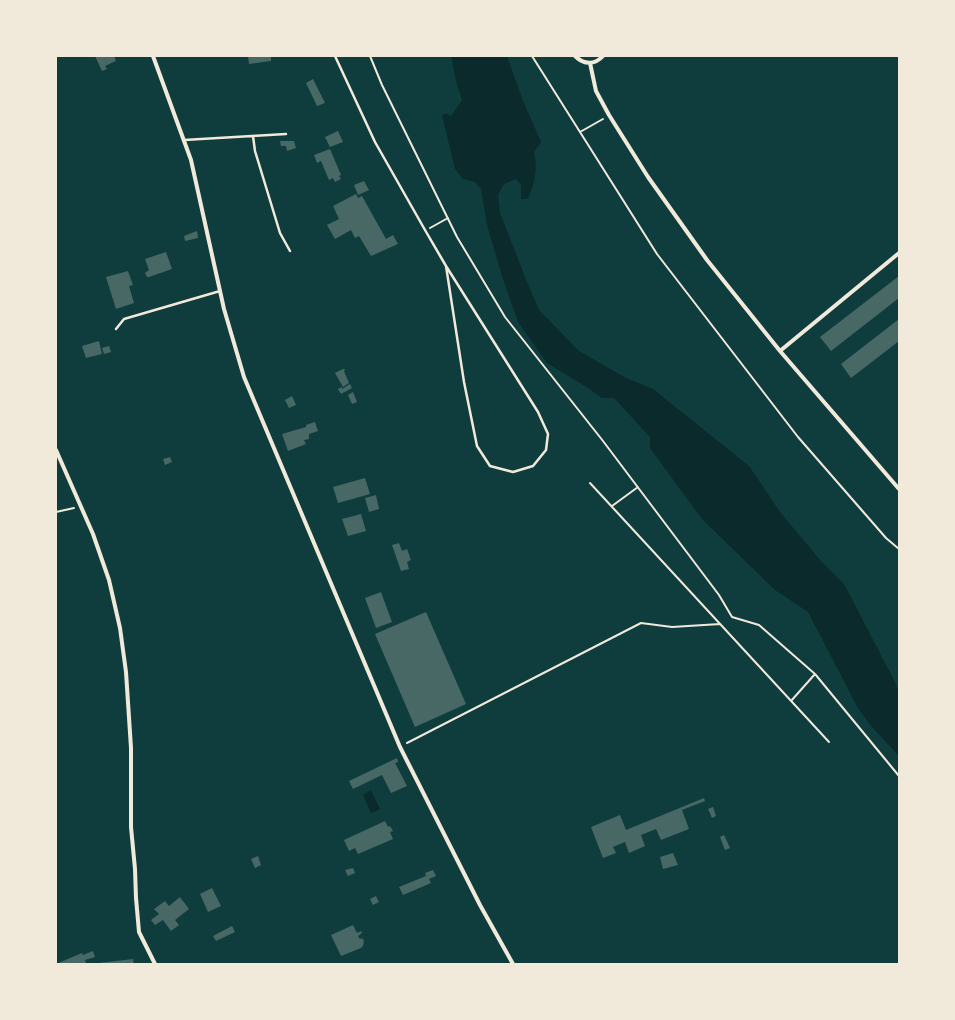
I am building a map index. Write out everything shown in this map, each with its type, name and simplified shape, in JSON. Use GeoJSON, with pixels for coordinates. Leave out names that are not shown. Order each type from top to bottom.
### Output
{"type":"FeatureCollection","features":[{"type":"Feature","properties":{"kind":"street"},"geometry":{"type":"LineString","coordinates":[[153,56],[191,160],[220,291],[244,377],[400,747],[480,905],[513,964]]}},
{"type":"Feature","properties":{"kind":"street"},"geometry":{"type":"LineString","coordinates":[[575,56],[580,60],[590,63],[595,62],[603,56]]}},
{"type":"Feature","properties":{"kind":"street"},"geometry":{"type":"LineString","coordinates":[[590,63],[596,91],[609,115],[648,177],[707,260],[780,351],[899,489]]}},
{"type":"Feature","properties":{"kind":"street"},"geometry":{"type":"LineString","coordinates":[[780,351],[899,253]]}},
{"type":"Feature","properties":{"kind":"street"},"geometry":{"type":"LineString","coordinates":[[56,450],[93,534],[109,580],[120,628],[126,672],[131,748],[131,827],[139,932],[155,964]]}},
{"type":"Feature","properties":{"kind":"lane"},"geometry":{"type":"LineString","coordinates":[[335,56],[375,142],[425,230],[538,412],[548,434],[546,450],[533,466],[513,472],[490,466],[477,446],[464,382],[446,266]]}},
{"type":"Feature","properties":{"kind":"lane"},"geometry":{"type":"LineString","coordinates":[[184,140],[286,134]]}},
{"type":"Feature","properties":{"kind":"lane"},"geometry":{"type":"LineString","coordinates":[[253,136],[254,151],[280,233],[290,250]]}},
{"type":"Feature","properties":{"kind":"lane"},"geometry":{"type":"LineString","coordinates":[[116,330],[124,319],[220,291]]}},
{"type":"Feature","properties":{"kind":"path"},"geometry":{"type":"LineString","coordinates":[[370,56],[382,85],[457,237],[505,317],[638,487],[719,595],[732,617],[759,625],[815,674],[899,776]]}},
{"type":"Feature","properties":{"kind":"path"},"geometry":{"type":"LineString","coordinates":[[532,56],[657,254],[723,342],[798,437],[886,538],[899,549]]}},
{"type":"Feature","properties":{"kind":"path"},"geometry":{"type":"LineString","coordinates":[[580,132],[609,115]]}},
{"type":"Feature","properties":{"kind":"path"},"geometry":{"type":"LineString","coordinates":[[425,230],[448,218]]}},
{"type":"Feature","properties":{"kind":"path"},"geometry":{"type":"LineString","coordinates":[[590,483],[829,742]]}},
{"type":"Feature","properties":{"kind":"path"},"geometry":{"type":"LineString","coordinates":[[612,506],[638,487]]}},
{"type":"Feature","properties":{"kind":"path"},"geometry":{"type":"LineString","coordinates":[[56,512],[81,506]]}},
{"type":"Feature","properties":{"kind":"path"},"geometry":{"type":"LineString","coordinates":[[400,747],[641,623],[672,627],[720,624]]}},
{"type":"Feature","properties":{"kind":"path"},"geometry":{"type":"LineString","coordinates":[[792,701],[815,674]]}},
{"type":"Feature","properties":{"kind":"water"},"geometry":{"type":"Polygon","coordinates":[[[451,56],[507,56],[523,101],[541,142],[534,152],[536,165],[535,176],[528,199],[521,199],[521,185],[516,179],[504,184],[498,195],[500,213],[539,310],[579,351],[626,378],[653,389],[749,466],[780,512],[820,560],[844,584],[895,682],[899,692],[899,756],[871,726],[858,708],[808,612],[775,590],[702,519],[650,448],[650,437],[614,398],[602,398],[547,363],[518,322],[502,276],[487,225],[481,189],[475,182],[463,179],[455,169],[442,115],[447,114],[451,116],[462,100],[457,85],[451,56]]]}},
{"type":"Feature","properties":{"kind":"water"},"geometry":{"type":"Polygon","coordinates":[[[371,790],[380,809],[371,813],[363,795],[371,790]]]}},
{"type":"Feature","properties":{"kind":"building"},"geometry":{"type":"Polygon","coordinates":[[[95,56],[114,56],[116,61],[105,66],[107,69],[102,71],[95,56]]]}},
{"type":"Feature","properties":{"kind":"building"},"geometry":{"type":"Polygon","coordinates":[[[248,56],[271,56],[271,61],[249,64],[248,56]]]}},
{"type":"Feature","properties":{"kind":"building"},"geometry":{"type":"Polygon","coordinates":[[[313,79],[325,103],[317,106],[306,83],[313,79]]]}},
{"type":"Feature","properties":{"kind":"building"},"geometry":{"type":"Polygon","coordinates":[[[338,131],[343,142],[330,147],[325,137],[338,131]]]}},
{"type":"Feature","properties":{"kind":"building"},"geometry":{"type":"Polygon","coordinates":[[[280,141],[294,141],[296,148],[287,151],[286,146],[281,146],[280,141]]]}},
{"type":"Feature","properties":{"kind":"building"},"geometry":{"type":"Polygon","coordinates":[[[330,149],[341,175],[339,176],[341,179],[335,182],[333,178],[329,180],[321,161],[317,163],[314,155],[330,149]]]}},
{"type":"Feature","properties":{"kind":"building"},"geometry":{"type":"Polygon","coordinates":[[[364,181],[369,190],[358,195],[354,185],[364,181]]]}},
{"type":"Feature","properties":{"kind":"building"},"geometry":{"type":"Polygon","coordinates":[[[356,194],[358,198],[362,196],[386,239],[393,235],[398,244],[371,256],[359,236],[355,238],[351,230],[335,239],[327,225],[339,219],[333,206],[356,194]]]}},
{"type":"Feature","properties":{"kind":"building"},"geometry":{"type":"Polygon","coordinates":[[[197,231],[198,238],[185,241],[184,236],[197,231]]]}},
{"type":"Feature","properties":{"kind":"building"},"geometry":{"type":"Polygon","coordinates":[[[166,252],[172,269],[147,277],[145,273],[149,270],[145,259],[166,252]]]}},
{"type":"Feature","properties":{"kind":"building"},"geometry":{"type":"Polygon","coordinates":[[[128,271],[133,285],[129,286],[134,303],[116,309],[106,277],[128,271]]]}},
{"type":"Feature","properties":{"kind":"building"},"geometry":{"type":"Polygon","coordinates":[[[899,276],[899,298],[831,351],[820,337],[899,276]]]}},
{"type":"Feature","properties":{"kind":"building"},"geometry":{"type":"Polygon","coordinates":[[[899,319],[899,341],[851,378],[841,364],[899,319]]]}},
{"type":"Feature","properties":{"kind":"building"},"geometry":{"type":"Polygon","coordinates":[[[99,341],[102,354],[86,358],[82,346],[99,341]]]}},
{"type":"Feature","properties":{"kind":"building"},"geometry":{"type":"Polygon","coordinates":[[[109,346],[111,352],[104,354],[102,348],[109,346]]]}},
{"type":"Feature","properties":{"kind":"building"},"geometry":{"type":"Polygon","coordinates":[[[345,369],[344,371],[349,383],[343,387],[335,373],[345,369]]]}},
{"type":"Feature","properties":{"kind":"building"},"geometry":{"type":"Polygon","coordinates":[[[350,384],[352,388],[341,394],[338,389],[342,387],[342,389],[350,384]]]}},
{"type":"Feature","properties":{"kind":"building"},"geometry":{"type":"Polygon","coordinates":[[[353,392],[357,402],[352,404],[348,395],[353,392]]]}},
{"type":"Feature","properties":{"kind":"building"},"geometry":{"type":"Polygon","coordinates":[[[292,396],[296,405],[289,408],[285,400],[292,396]]]}},
{"type":"Feature","properties":{"kind":"building"},"geometry":{"type":"Polygon","coordinates":[[[315,422],[318,431],[309,434],[309,439],[304,440],[306,444],[288,451],[282,434],[306,427],[306,425],[315,422]]]}},
{"type":"Feature","properties":{"kind":"building"},"geometry":{"type":"Polygon","coordinates":[[[170,457],[172,462],[165,465],[163,459],[170,457]]]}},
{"type":"Feature","properties":{"kind":"building"},"geometry":{"type":"Polygon","coordinates":[[[365,478],[370,494],[338,503],[333,487],[365,478]]]}},
{"type":"Feature","properties":{"kind":"building"},"geometry":{"type":"Polygon","coordinates":[[[376,495],[379,509],[369,512],[365,498],[376,495]]]}},
{"type":"Feature","properties":{"kind":"building"},"geometry":{"type":"Polygon","coordinates":[[[361,514],[366,531],[348,536],[342,519],[361,514]]]}},
{"type":"Feature","properties":{"kind":"building"},"geometry":{"type":"Polygon","coordinates":[[[399,543],[402,551],[407,549],[411,560],[407,562],[409,569],[401,571],[392,545],[399,543]]]}},
{"type":"Feature","properties":{"kind":"building"},"geometry":{"type":"Polygon","coordinates":[[[381,592],[392,622],[376,628],[365,598],[381,592]]]}},
{"type":"Feature","properties":{"kind":"building"},"geometry":{"type":"Polygon","coordinates":[[[426,612],[466,704],[415,727],[375,634],[426,612]]]}},
{"type":"Feature","properties":{"kind":"building"},"geometry":{"type":"Polygon","coordinates":[[[397,758],[398,762],[395,763],[407,786],[391,793],[382,775],[353,789],[349,781],[397,758]]]}},
{"type":"Feature","properties":{"kind":"building"},"geometry":{"type":"Polygon","coordinates":[[[704,798],[705,801],[682,810],[689,829],[661,840],[656,829],[641,835],[645,846],[629,853],[625,842],[613,847],[616,853],[603,858],[591,827],[620,815],[626,830],[704,798]]]}},
{"type":"Feature","properties":{"kind":"building"},"geometry":{"type":"Polygon","coordinates":[[[713,807],[716,816],[712,818],[708,809],[713,807]]]}},
{"type":"Feature","properties":{"kind":"building"},"geometry":{"type":"Polygon","coordinates":[[[385,821],[388,827],[390,826],[393,831],[390,832],[393,839],[358,854],[355,848],[349,851],[344,840],[385,821]]]}},
{"type":"Feature","properties":{"kind":"building"},"geometry":{"type":"Polygon","coordinates":[[[724,835],[730,848],[725,850],[720,837],[724,835]]]}},
{"type":"Feature","properties":{"kind":"building"},"geometry":{"type":"Polygon","coordinates":[[[673,853],[678,865],[663,869],[660,857],[673,853]]]}},
{"type":"Feature","properties":{"kind":"building"},"geometry":{"type":"Polygon","coordinates":[[[258,856],[261,865],[255,868],[251,859],[258,856]]]}},
{"type":"Feature","properties":{"kind":"building"},"geometry":{"type":"Polygon","coordinates":[[[353,868],[355,873],[348,876],[345,870],[353,868]]]}},
{"type":"Feature","properties":{"kind":"building"},"geometry":{"type":"Polygon","coordinates":[[[433,870],[436,876],[429,879],[431,883],[403,895],[399,887],[426,876],[425,873],[433,870]]]}},
{"type":"Feature","properties":{"kind":"building"},"geometry":{"type":"Polygon","coordinates":[[[212,888],[221,906],[208,912],[200,894],[212,888]]]}},
{"type":"Feature","properties":{"kind":"building"},"geometry":{"type":"Polygon","coordinates":[[[376,896],[379,902],[373,905],[370,899],[376,896]]]}},
{"type":"Feature","properties":{"kind":"building"},"geometry":{"type":"Polygon","coordinates":[[[180,897],[189,909],[175,920],[179,925],[171,931],[163,920],[155,925],[151,920],[159,914],[154,909],[165,901],[169,906],[180,897]]]}},
{"type":"Feature","properties":{"kind":"building"},"geometry":{"type":"Polygon","coordinates":[[[353,925],[357,933],[361,931],[362,933],[358,936],[364,941],[363,946],[341,956],[331,935],[353,925]]]}},
{"type":"Feature","properties":{"kind":"building"},"geometry":{"type":"Polygon","coordinates":[[[232,926],[235,932],[216,941],[213,936],[232,926]]]}},
{"type":"Feature","properties":{"kind":"building"},"geometry":{"type":"Polygon","coordinates":[[[93,951],[95,957],[85,960],[86,963],[84,964],[56,964],[82,953],[83,955],[93,951]]]}},
{"type":"Feature","properties":{"kind":"building"},"geometry":{"type":"Polygon","coordinates":[[[133,959],[134,964],[99,964],[99,963],[133,959]]]}}]}
